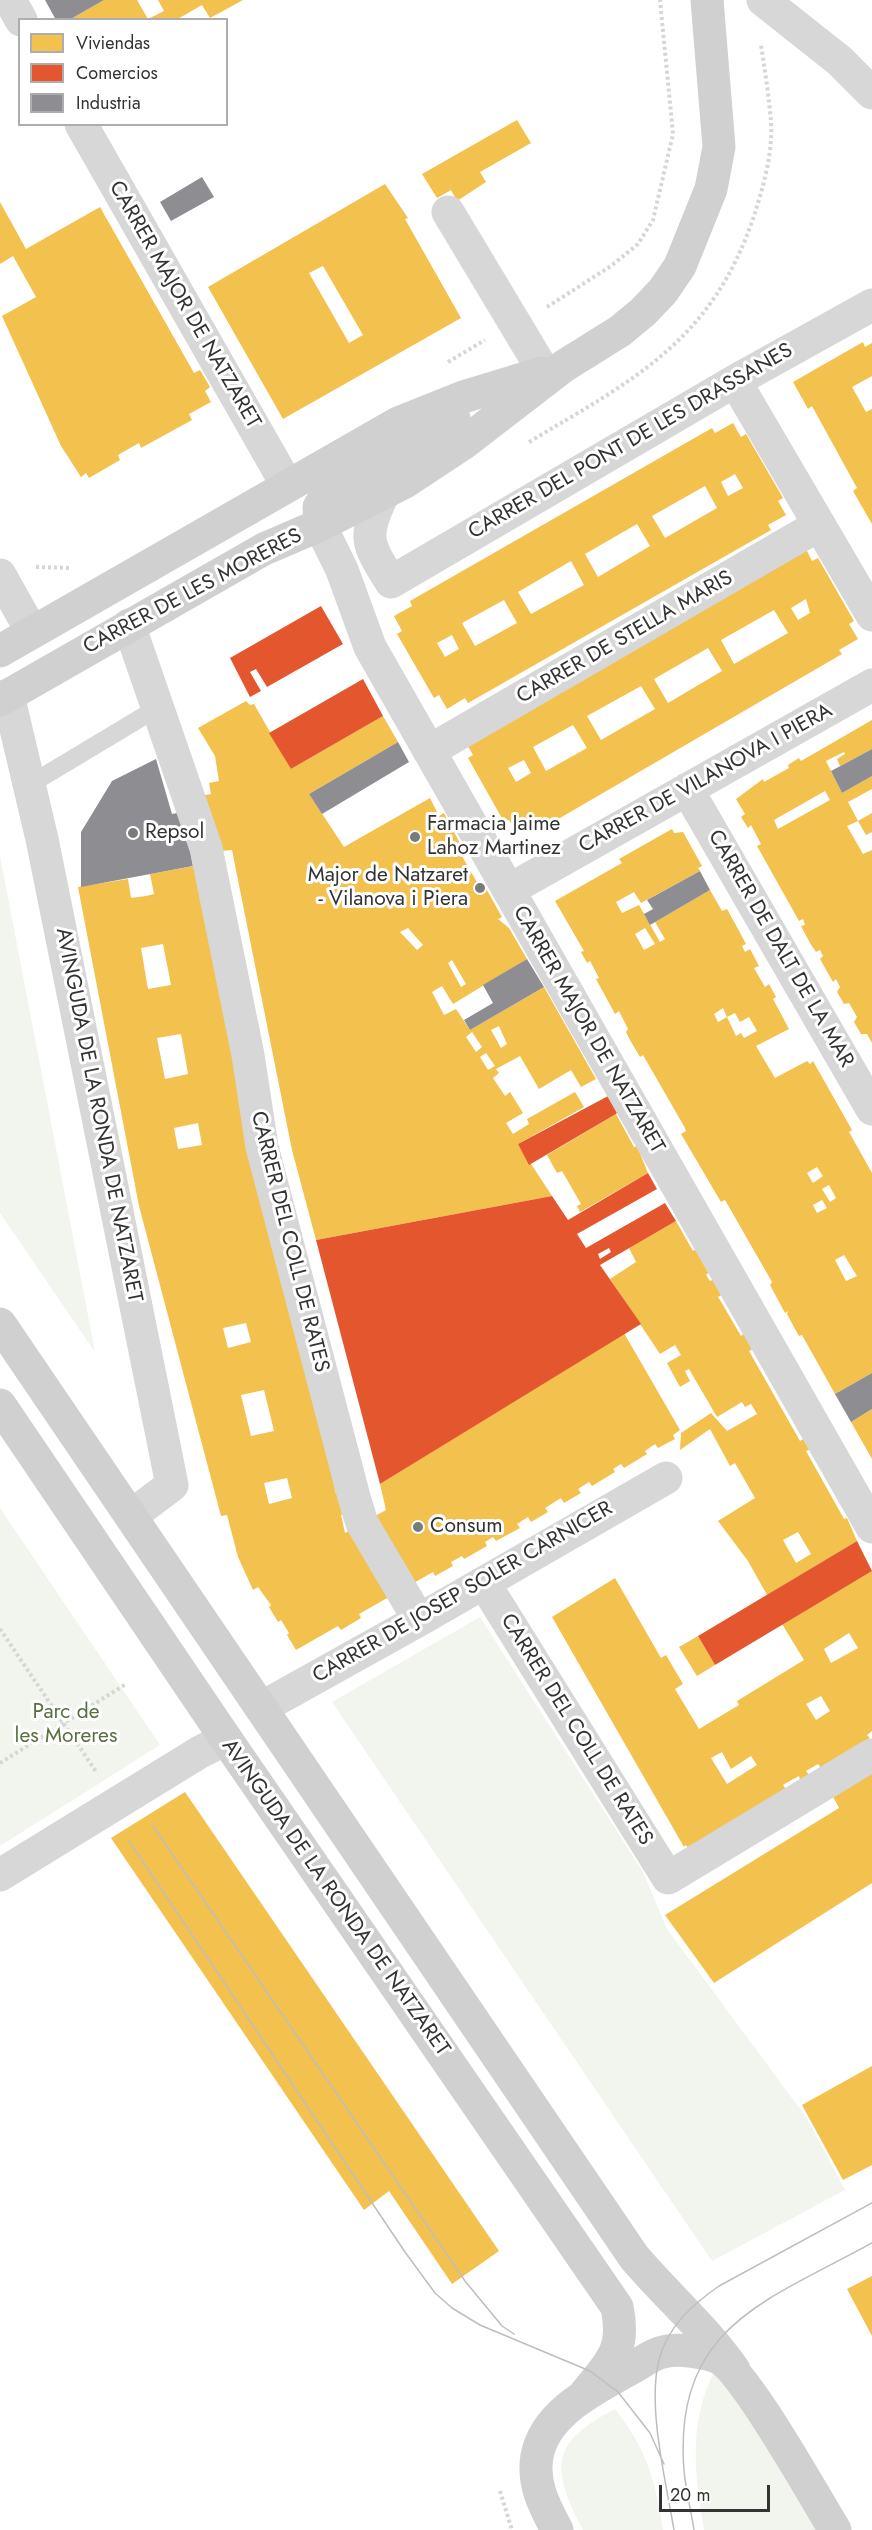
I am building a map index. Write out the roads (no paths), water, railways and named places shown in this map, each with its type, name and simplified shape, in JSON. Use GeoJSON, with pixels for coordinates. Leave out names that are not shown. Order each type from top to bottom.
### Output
{"type":"FeatureCollection","features":[{"type":"Feature","properties":{"kind":"street"},"geometry":{"type":"LineString","coordinates":[[10,0],[20,18]]}},
{"type":"Feature","properties":{"kind":"street"},"geometry":{"type":"LineString","coordinates":[[320,525],[383,494],[464,443],[543,373],[605,341],[643,312],[663,291],[680,266],[694,237],[711,189],[718,147],[707,0]]}},
{"type":"Feature","properties":{"kind":"street"},"geometry":{"type":"LineString","coordinates":[[764,0],[840,61],[872,93]]}},
{"type":"Feature","properties":{"kind":"street","name":"CARRER MAJOR DE NATZARET"},"geometry":{"type":"LineString","coordinates":[[82,126],[287,485]]}},
{"type":"Feature","properties":{"kind":"street"},"geometry":{"type":"LineString","coordinates":[[448,212],[543,373]]}},
{"type":"Feature","properties":{"kind":"street","name":"CARRER DEL PONT DE LES DRASSANES"},"geometry":{"type":"LineString","coordinates":[[354,603],[735,381],[872,305]]}},
{"type":"Feature","properties":{"kind":"street","name":"CARRER DE LES MORERES"},"geometry":{"type":"LineString","coordinates":[[0,651],[398,423],[463,397],[543,373]]}},
{"type":"Feature","properties":{"kind":"street","name":"CARRER DE LES MORERES"},"geometry":{"type":"LineString","coordinates":[[4,698],[264,549],[320,525],[319,507],[328,494],[350,479],[543,373]]}},
{"type":"Feature","properties":{"kind":"street"},"geometry":{"type":"LineString","coordinates":[[735,381],[872,615]]}},
{"type":"Feature","properties":{"kind":"street"},"geometry":{"type":"LineString","coordinates":[[383,494],[369,530],[369,540],[372,552],[391,582]]}},
{"type":"Feature","properties":{"kind":"street","name":"CARRER MAJOR DE NATZARET"},"geometry":{"type":"LineString","coordinates":[[320,525],[342,570],[370,647],[872,1527]]}},
{"type":"Feature","properties":{"kind":"street","name":"CARRER DE STELLA MARIS"},"geometry":{"type":"LineString","coordinates":[[429,751],[819,525]]}},
{"type":"Feature","properties":{"kind":"street"},"geometry":{"type":"LineString","coordinates":[[0,575],[32,632]]}},
{"type":"Feature","properties":{"kind":"street"},"geometry":{"type":"LineString","coordinates":[[129,625],[159,707]]}},
{"type":"Feature","properties":{"kind":"street","name":"CARRER DE VILANOVA I PIERA"},"geometry":{"type":"LineString","coordinates":[[509,890],[872,685]]}},
{"type":"Feature","properties":{"kind":"street","name":"AVINGUDA DE LA RONDA DE NATZARET"},"geometry":{"type":"LineString","coordinates":[[4,698],[42,839],[172,1485],[131,1515]]}},
{"type":"Feature","properties":{"kind":"street","name":"CARRER DEL COLL DE RATES"},"geometry":{"type":"LineString","coordinates":[[159,707],[206,848],[248,1055],[262,1147],[354,1497],[362,1523],[420,1620]]}},
{"type":"Feature","properties":{"kind":"street","name":"CARRER DE DALT DE LA MAR"},"geometry":{"type":"LineString","coordinates":[[687,789],[872,1109]]}},
{"type":"Feature","properties":{"kind":"street","name":"AVINGUDA DE LA RONDA DE NATZARET"},"geometry":{"type":"LineString","coordinates":[[0,1324],[634,2257],[662,2290],[715,2342],[759,2405],[835,2530]]}},
{"type":"Feature","properties":{"kind":"street","name":"AVINGUDA DE LA RONDA DE NATZARET"},"geometry":{"type":"LineString","coordinates":[[0,1405],[226,1739],[617,2307],[622,2329],[618,2346],[608,2367],[585,2394],[559,2416],[543,2436],[537,2456],[536,2478],[541,2499],[556,2530]]}},
{"type":"Feature","properties":{"kind":"street","name":"CARRER DE JOSEP SOLER CARNICER"},"geometry":{"type":"LineString","coordinates":[[261,1708],[420,1620],[666,1478]]}},
{"type":"Feature","properties":{"kind":"street","name":"CARRER DEL COLL DE RATES"},"geometry":{"type":"LineString","coordinates":[[484,1582],[668,1878],[872,1755]]}},
{"type":"Feature","properties":{"kind":"street"},"geometry":{"type":"LineString","coordinates":[[0,1875],[117,1802],[226,1739]]}},
{"type":"Feature","properties":{"kind":"street","name":"AVINGUDA DE LA RONDA DE NATZARET"},"geometry":{"type":"LineString","coordinates":[[585,2394],[662,2352],[703,2354],[718,2358],[734,2370]]}},
{"type":"Feature","properties":{"kind":"lane"},"geometry":{"type":"LineString","coordinates":[[28,785],[159,707]]}},
{"type":"Feature","properties":{"kind":"tram line"},"geometry":{"type":"LineString","coordinates":[[153,1826],[465,2281],[502,2326],[514,2334]]}},
{"type":"Feature","properties":{"kind":"tram line"},"geometry":{"type":"LineString","coordinates":[[129,1841],[405,2252],[435,2293],[452,2308],[480,2325],[590,2371],[618,2392],[650,2433],[664,2464]]}},
{"type":"Feature","properties":{"kind":"tram line"},"geometry":{"type":"LineString","coordinates":[[674,2530],[659,2444],[655,2399],[659,2360],[668,2337],[682,2317],[719,2286],[872,2203]]}},
{"type":"Feature","properties":{"kind":"tram line"},"geometry":{"type":"LineString","coordinates":[[694,2530],[684,2471],[685,2422],[694,2382],[710,2351],[734,2325],[763,2303],[872,2243]]}},
{"type":"Feature","properties":{"kind":"place","name":"Repsol"},"geometry":{"type":"Point","coordinates":[133,833]}},
{"type":"Feature","properties":{"kind":"place","name":"Farmacia Jaime Lahoz Martinez"},"geometry":{"type":"Point","coordinates":[415,837]}},
{"type":"Feature","properties":{"kind":"place","name":"Major de Natzaret - Vilanova i Piera"},"geometry":{"type":"Point","coordinates":[480,888]}},
{"type":"Feature","properties":{"kind":"place","name":"Consum"},"geometry":{"type":"Point","coordinates":[418,1527]}},
{"type":"Feature","properties":{"kind":"park label","name":"Parc de les Moreres"},"geometry":{"type":"Point","coordinates":[66,1725]}}]}
